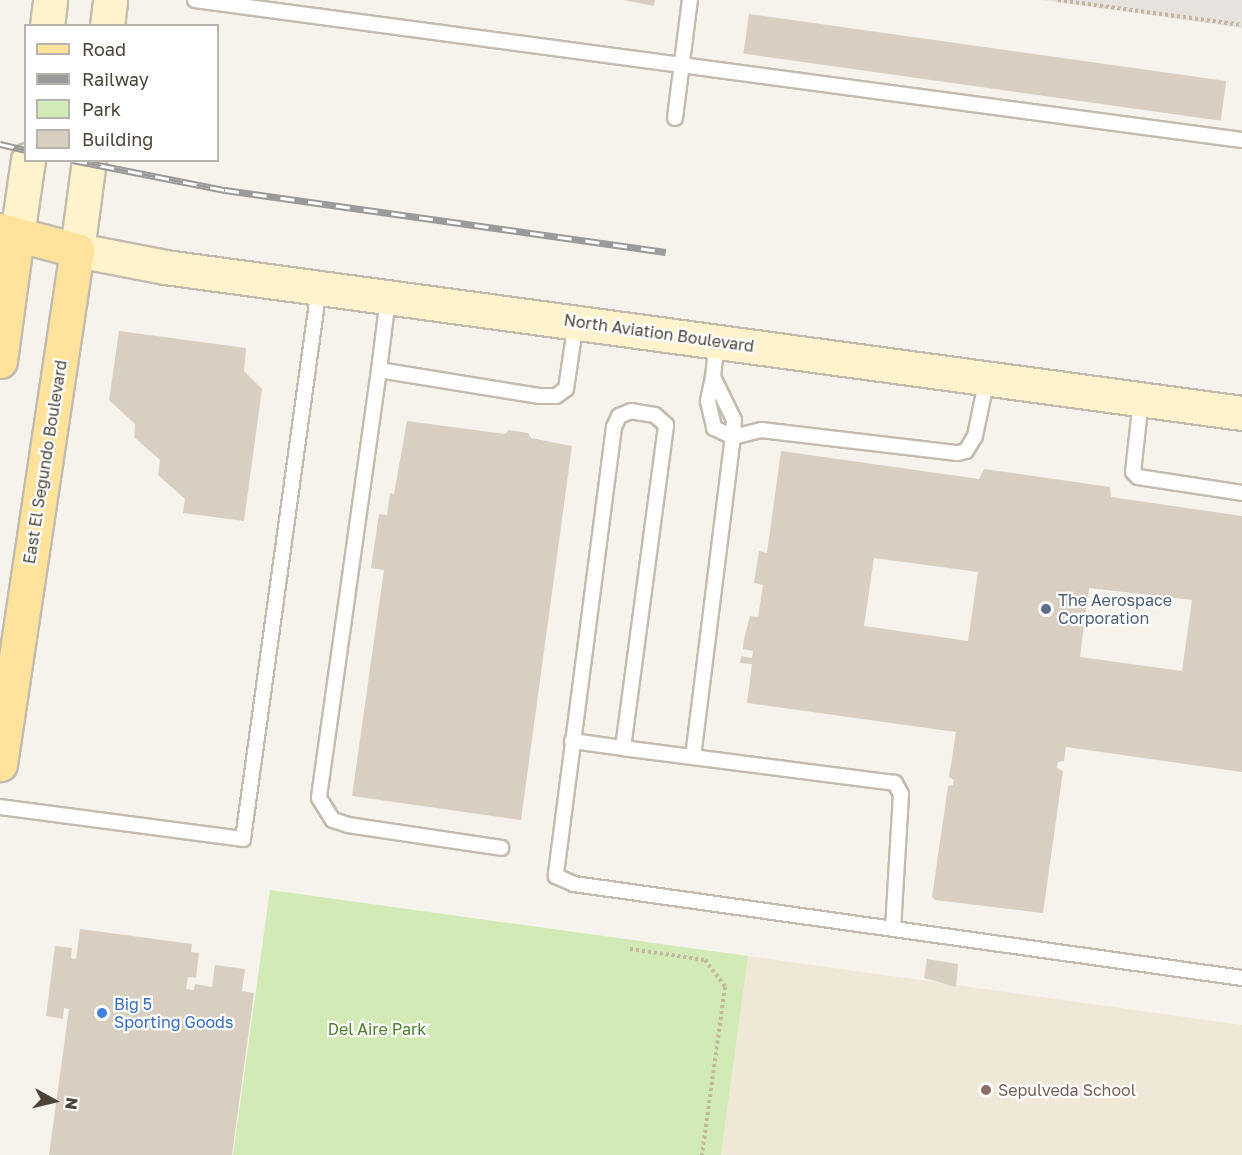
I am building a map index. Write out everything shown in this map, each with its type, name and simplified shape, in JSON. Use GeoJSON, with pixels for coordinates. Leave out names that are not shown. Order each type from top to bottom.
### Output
{"type":"FeatureCollection","features":[{"type":"Feature","properties":{"kind":"main road"},"geometry":{"type":"LineString","coordinates":[[46,24],[50,0]]}},
{"type":"Feature","properties":{"kind":"main road"},"geometry":{"type":"LineString","coordinates":[[107,24],[110,0]]}},
{"type":"Feature","properties":{"kind":"main road"},"geometry":{"type":"LineString","coordinates":[[0,362],[9,233],[27,162]]}},
{"type":"Feature","properties":{"kind":"main road","name":"East El Segundo Boulevard"},"geometry":{"type":"LineString","coordinates":[[0,764],[89,162]]}},
{"type":"Feature","properties":{"kind":"main road"},"geometry":{"type":"LineString","coordinates":[[9,233],[77,250]]}},
{"type":"Feature","properties":{"kind":"main road","name":"North Aviation Boulevard"},"geometry":{"type":"LineString","coordinates":[[77,250],[388,298],[576,321],[1242,413]]}},
{"type":"Feature","properties":{"kind":"lane"},"geometry":{"type":"LineString","coordinates":[[195,0],[682,63],[1242,140]]}},
{"type":"Feature","properties":{"kind":"lane"},"geometry":{"type":"LineString","coordinates":[[675,118],[690,0]]}},
{"type":"Feature","properties":{"kind":"lane"},"geometry":{"type":"LineString","coordinates":[[0,807],[243,839],[319,288]]}},
{"type":"Feature","properties":{"kind":"lane"},"geometry":{"type":"LineString","coordinates":[[388,298],[319,798],[333,820],[348,825],[501,848]]}},
{"type":"Feature","properties":{"kind":"lane"},"geometry":{"type":"LineString","coordinates":[[379,370],[556,396],[566,389],[576,321]]}},
{"type":"Feature","properties":{"kind":"lane"},"geometry":{"type":"LineString","coordinates":[[717,341],[708,401],[714,428],[733,437],[761,430],[958,453],[966,451],[975,436],[987,377]]}},
{"type":"Feature","properties":{"kind":"lane"},"geometry":{"type":"LineString","coordinates":[[693,757],[734,420],[713,377]]}},
{"type":"Feature","properties":{"kind":"lane"},"geometry":{"type":"LineString","coordinates":[[1141,400],[1133,472],[1138,477],[1242,493]]}},
{"type":"Feature","properties":{"kind":"lane"},"geometry":{"type":"LineString","coordinates":[[622,748],[666,425],[656,415],[632,411],[619,416],[614,427],[555,864],[556,876],[565,882],[1242,978]]}},
{"type":"Feature","properties":{"kind":"lane"},"geometry":{"type":"LineString","coordinates":[[572,741],[895,783],[900,787],[893,929]]}},
{"type":"Feature","properties":{"kind":"path"},"geometry":{"type":"LineString","coordinates":[[1058,0],[1242,25]]}},
{"type":"Feature","properties":{"kind":"path"},"geometry":{"type":"LineString","coordinates":[[630,949],[705,960],[725,987],[702,1155]]}},
{"type":"Feature","properties":{"kind":"shaded area"},"geometry":{"type":"Polygon","coordinates":[[[1042,0],[1242,0],[1242,28],[1042,0]]]}},
{"type":"Feature","properties":{"kind":"shaded area","name":"Sepulveda School"},"geometry":{"type":"Polygon","coordinates":[[[748,956],[1242,1025],[1242,1155],[721,1155],[748,956]]]}},
{"type":"Feature","properties":{"kind":"green space","name":"Del Aire Park"},"geometry":{"type":"Polygon","coordinates":[[[270,890],[748,956],[721,1155],[233,1155],[270,890]]]}},
{"type":"Feature","properties":{"kind":"building"},"geometry":{"type":"Polygon","coordinates":[[[623,0],[655,0],[654,6],[623,0]]]}},
{"type":"Feature","properties":{"kind":"building"},"geometry":{"type":"Polygon","coordinates":[[[749,14],[1226,81],[1221,121],[743,54],[749,14]]]}},
{"type":"Feature","properties":{"kind":"building"},"geometry":{"type":"Polygon","coordinates":[[[119,331],[246,348],[244,371],[262,389],[244,521],[183,513],[185,499],[158,475],[160,460],[134,437],[135,424],[109,400],[119,331]]]}},
{"type":"Feature","properties":{"kind":"building"},"geometry":{"type":"Polygon","coordinates":[[[407,421],[505,434],[509,430],[528,433],[531,438],[572,446],[521,820],[352,796],[384,570],[371,568],[379,514],[387,515],[390,493],[394,494],[407,421]]]}},
{"type":"Feature","properties":{"kind":"building"},"geometry":{"type":"Polygon","coordinates":[[[781,451],[979,479],[984,469],[1110,487],[1111,497],[1242,516],[1242,772],[1066,747],[1064,761],[1058,762],[1057,768],[1063,771],[1043,913],[935,900],[932,897],[948,786],[953,785],[954,780],[949,777],[956,732],[747,703],[752,664],[740,663],[741,656],[752,658],[753,651],[743,649],[744,639],[750,616],[758,617],[763,585],[754,583],[759,551],[767,553],[781,451]],[[874,558],[864,626],[968,641],[978,572],[874,558]],[[1089,588],[1080,657],[1182,671],[1192,600],[1089,588]]]}},
{"type":"Feature","properties":{"kind":"building"},"geometry":{"type":"Polygon","coordinates":[[[80,929],[192,944],[191,952],[199,953],[196,978],[188,977],[186,989],[194,990],[195,984],[212,987],[215,965],[245,969],[242,991],[254,993],[232,1155],[49,1155],[69,1009],[64,1008],[63,1019],[46,1016],[55,946],[72,948],[71,958],[76,959],[80,929]]]}},
{"type":"Feature","properties":{"kind":"building"},"geometry":{"type":"Polygon","coordinates":[[[927,959],[958,964],[956,987],[924,978],[927,959]]]}},
{"type":"Feature","properties":{"kind":"railway"},"geometry":{"type":"LineString","coordinates":[[0,144],[24,150]]}},
{"type":"Feature","properties":{"kind":"railway"},"geometry":{"type":"LineString","coordinates":[[83,162],[225,190],[666,252]]}},
{"type":"Feature","properties":{"kind":"place","name":"The Aerospace Corporation"},"geometry":{"type":"Point","coordinates":[1046,609]}},
{"type":"Feature","properties":{"kind":"place","name":"Big 5 Sporting Goods"},"geometry":{"type":"Point","coordinates":[102,1013]}},
{"type":"Feature","properties":{"kind":"place","name":"Sepulveda School"},"geometry":{"type":"Point","coordinates":[986,1090]}}]}
